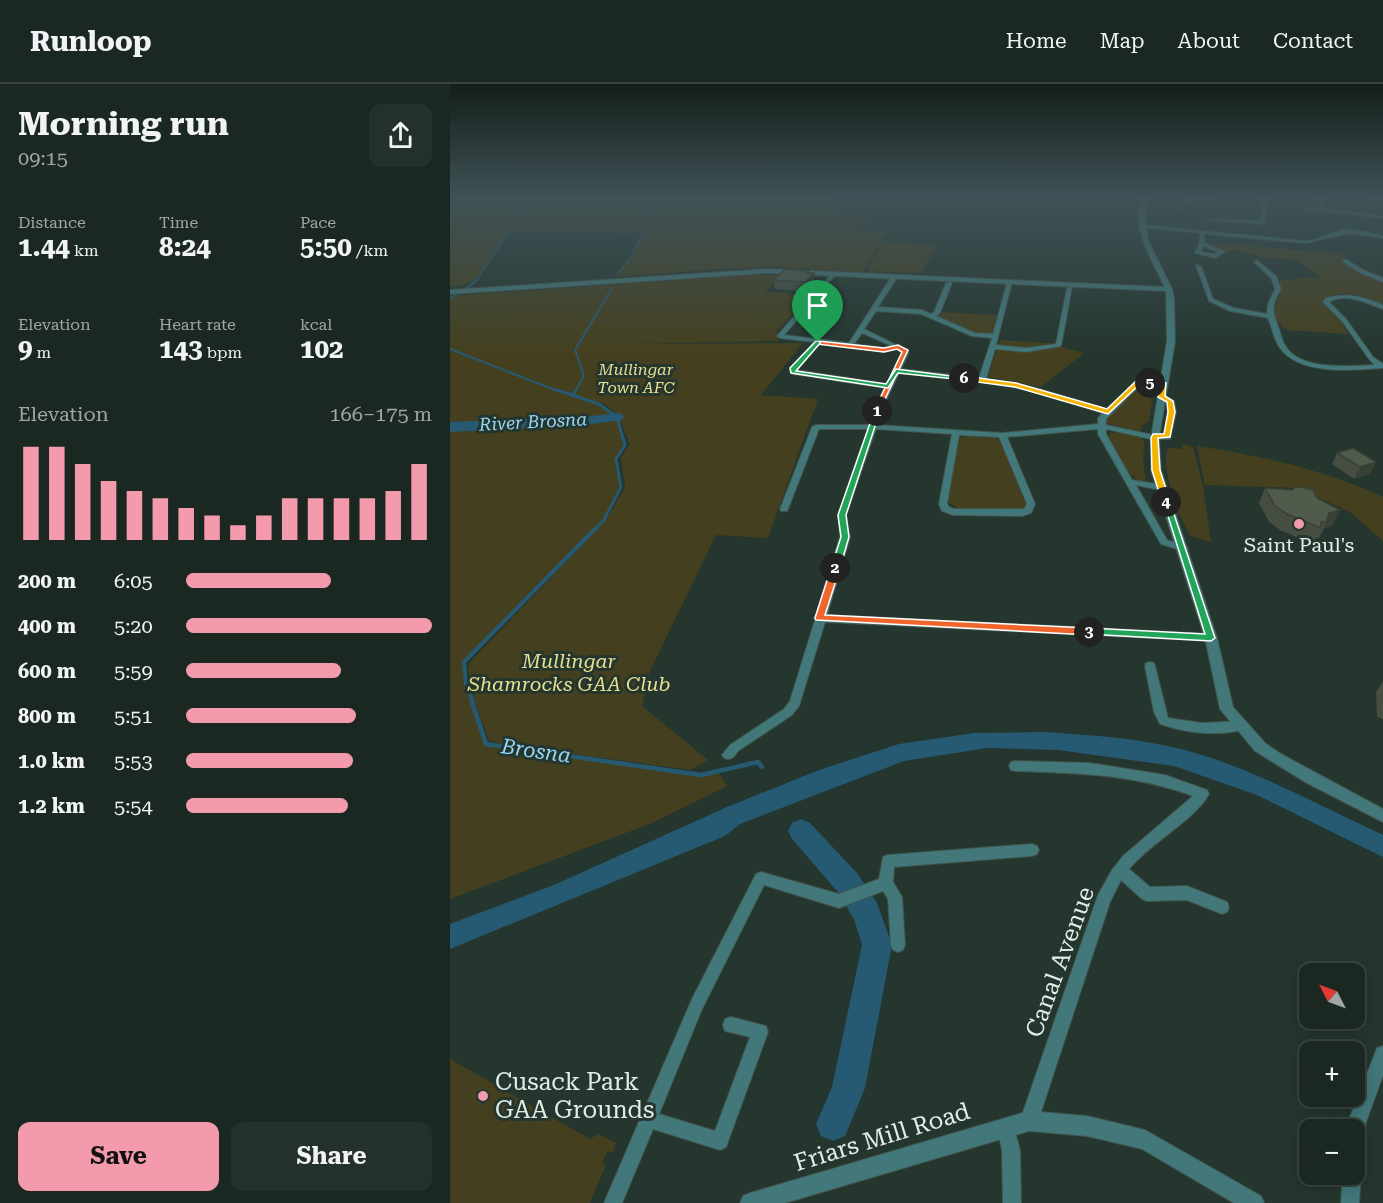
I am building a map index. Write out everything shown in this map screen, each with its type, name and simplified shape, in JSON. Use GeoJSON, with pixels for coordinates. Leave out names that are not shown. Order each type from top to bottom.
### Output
{"type":"FeatureCollection","features":[{"type":"Feature","properties":{"kind":"street"},"geometry":{"type":"LineString","coordinates":[[1150,249],[1169,289],[1171,341],[1154,456],[1160,487],[1183,548],[1211,638],[1227,709],[1260,747],[1276,758],[1383,816]]}},
{"type":"Feature","properties":{"kind":"street"},"geometry":{"type":"LineString","coordinates":[[1346,261],[1361,271],[1383,280]]}},
{"type":"Feature","properties":{"kind":"street"},"geometry":{"type":"LineString","coordinates":[[1257,262],[1274,277],[1278,288],[1270,302],[1269,316],[1283,348],[1303,361],[1334,367],[1382,366]]}},
{"type":"Feature","properties":{"kind":"street"},"geometry":{"type":"LineString","coordinates":[[1198,266],[1211,300],[1232,310],[1269,316]]}},
{"type":"Feature","properties":{"kind":"street"},"geometry":{"type":"LineString","coordinates":[[450,291],[494,290],[733,272],[834,273],[1169,289]]}},
{"type":"Feature","properties":{"kind":"street"},"geometry":{"type":"LineString","coordinates":[[834,273],[780,334],[784,338],[884,350],[898,347]]}},
{"type":"Feature","properties":{"kind":"street"},"geometry":{"type":"LineString","coordinates":[[850,346],[876,309],[893,279]]}},
{"type":"Feature","properties":{"kind":"street"},"geometry":{"type":"LineString","coordinates":[[932,316],[937,313],[949,283]]}},
{"type":"Feature","properties":{"kind":"street"},"geometry":{"type":"LineString","coordinates":[[982,380],[1010,284]]}},
{"type":"Feature","properties":{"kind":"street"},"geometry":{"type":"LineString","coordinates":[[993,347],[1026,350],[1059,345],[1070,288]]}},
{"type":"Feature","properties":{"kind":"street"},"geometry":{"type":"LineString","coordinates":[[1382,366],[1371,358],[1344,320],[1326,302],[1328,299],[1342,295],[1383,307]]}},
{"type":"Feature","properties":{"kind":"street"},"geometry":{"type":"LineString","coordinates":[[876,309],[922,312],[974,335],[996,336]]}},
{"type":"Feature","properties":{"kind":"street"},"geometry":{"type":"LineString","coordinates":[[728,755],[734,748],[788,712],[795,703],[845,537],[842,515],[876,413],[906,352],[861,330]]}},
{"type":"Feature","properties":{"kind":"street"},"geometry":{"type":"LineString","coordinates":[[818,342],[793,369],[793,372],[888,386]]}},
{"type":"Feature","properties":{"kind":"street"},"geometry":{"type":"LineString","coordinates":[[896,371],[982,380],[1034,389],[1108,412]]}},
{"type":"Feature","properties":{"kind":"street"},"geometry":{"type":"LineString","coordinates":[[1163,384],[1139,382],[1102,418],[1101,426],[1102,434],[1164,542],[1183,548]]}},
{"type":"Feature","properties":{"kind":"street"},"geometry":{"type":"LineString","coordinates":[[784,509],[816,427],[873,427],[1002,435],[1101,426],[1155,437]]}},
{"type":"Feature","properties":{"kind":"street"},"geometry":{"type":"LineString","coordinates":[[956,432],[945,509],[953,512],[1022,513],[1028,511],[1031,504],[1002,435]]}},
{"type":"Feature","properties":{"kind":"street"},"geometry":{"type":"LineString","coordinates":[[1130,482],[1160,487]]}},
{"type":"Feature","properties":{"kind":"street"},"geometry":{"type":"LineString","coordinates":[[819,618],[1211,638]]}},
{"type":"Feature","properties":{"kind":"street"},"geometry":{"type":"LineString","coordinates":[[1150,666],[1164,721],[1176,725],[1212,729],[1241,726]]}},
{"type":"Feature","properties":{"kind":"street","name":"Canal Avenue"},"geometry":{"type":"LineString","coordinates":[[1015,766],[1090,768],[1165,780],[1203,794],[1190,810],[1135,854],[1120,870],[1103,900],[1029,1121]]}},
{"type":"Feature","properties":{"kind":"street"},"geometry":{"type":"LineString","coordinates":[[898,945],[895,897],[886,883],[888,861],[1032,850]]}},
{"type":"Feature","properties":{"kind":"street"},"geometry":{"type":"LineString","coordinates":[[1120,870],[1148,894],[1187,893],[1222,907]]}},
{"type":"Feature","properties":{"kind":"street"},"geometry":{"type":"LineString","coordinates":[[613,1203],[697,1004],[761,878],[839,901],[886,883]]}},
{"type":"Feature","properties":{"kind":"street"},"geometry":{"type":"LineString","coordinates":[[648,1119],[720,1141],[760,1032],[731,1025]]}},
{"type":"Feature","properties":{"kind":"street"},"geometry":{"type":"LineString","coordinates":[[1359,1119],[1383,1054]]}},
{"type":"Feature","properties":{"kind":"street","name":"Friars Mill Road"},"geometry":{"type":"LineString","coordinates":[[753,1202],[1029,1121],[1087,1126],[1145,1140],[1254,1203]]}},
{"type":"Feature","properties":{"kind":"street"},"geometry":{"type":"LineString","coordinates":[[1006,1127],[1011,1150],[1012,1203]]}},
{"type":"Feature","properties":{"kind":"street"},"geometry":{"type":"LineString","coordinates":[[1350,1203],[1351,1185]]}},
{"type":"Feature","properties":{"kind":"green space"},"geometry":{"type":"Polygon","coordinates":[[[450,249],[497,249],[485,268],[472,281],[450,287],[450,249]]]}},
{"type":"Feature","properties":{"kind":"green space"},"geometry":{"type":"Polygon","coordinates":[[[635,249],[876,249],[863,272],[759,266],[757,268],[616,277],[635,249]]]}},
{"type":"Feature","properties":{"kind":"green space"},"geometry":{"type":"Polygon","coordinates":[[[878,249],[935,249],[922,273],[867,271],[878,249]]]}},
{"type":"Feature","properties":{"kind":"green space"},"geometry":{"type":"Polygon","coordinates":[[[1221,249],[1286,249],[1340,254],[1347,259],[1340,260],[1368,277],[1383,282],[1383,305],[1355,294],[1334,295],[1325,298],[1322,303],[1340,320],[1348,334],[1286,330],[1273,316],[1281,289],[1279,280],[1321,277],[1296,259],[1266,258],[1236,250],[1227,252],[1221,249]]]}},
{"type":"Feature","properties":{"kind":"green space"},"geometry":{"type":"Polygon","coordinates":[[[750,275],[781,275],[765,291],[810,295],[776,332],[779,341],[627,344],[803,343],[761,395],[818,399],[768,538],[716,535],[649,673],[642,706],[708,760],[690,770],[502,744],[489,740],[475,702],[470,682],[469,663],[606,520],[625,487],[621,457],[630,444],[621,422],[613,410],[600,403],[592,401],[617,417],[625,445],[616,459],[621,487],[604,520],[464,662],[466,683],[486,744],[701,775],[718,772],[727,786],[652,823],[450,899],[450,296],[750,275]]]}},
{"type":"Feature","properties":{"kind":"green space"},"geometry":{"type":"Polygon","coordinates":[[[943,312],[997,315],[992,335],[976,333],[937,316],[943,312]]]}},
{"type":"Feature","properties":{"kind":"green space"},"geometry":{"type":"Polygon","coordinates":[[[1000,340],[1048,343],[1084,353],[1041,387],[988,377],[1000,340]]]}},
{"type":"Feature","properties":{"kind":"green space"},"geometry":{"type":"Polygon","coordinates":[[[1148,385],[1154,387],[1149,421],[1143,425],[1140,432],[1106,423],[1106,418],[1137,388],[1148,385]]]}},
{"type":"Feature","properties":{"kind":"green space"},"geometry":{"type":"Polygon","coordinates":[[[1119,432],[1140,436],[1144,441],[1143,463],[1146,482],[1139,480],[1128,471],[1108,438],[1110,433],[1119,432]]]}},
{"type":"Feature","properties":{"kind":"green space"},"geometry":{"type":"Polygon","coordinates":[[[966,436],[995,437],[1000,441],[1026,505],[1021,510],[958,508],[948,502],[958,439],[966,436]]]}},
{"type":"Feature","properties":{"kind":"green space"},"geometry":{"type":"Polygon","coordinates":[[[1182,444],[1193,447],[1203,487],[1211,542],[1191,536],[1181,518],[1172,493],[1166,456],[1168,448],[1182,449],[1182,444]]]}},
{"type":"Feature","properties":{"kind":"green space"},"geometry":{"type":"Polygon","coordinates":[[[1197,446],[1245,454],[1315,471],[1383,497],[1383,541],[1350,512],[1298,488],[1205,485],[1197,446]]]}},
{"type":"Feature","properties":{"kind":"green space","name":"Cusack Park GAA Grounds"},"geometry":{"type":"Polygon","coordinates":[[[450,1059],[590,1139],[598,1134],[616,1143],[613,1153],[608,1151],[602,1162],[606,1165],[590,1203],[450,1203],[450,1059]]]}},
{"type":"Feature","properties":{"kind":"water"},"geometry":{"type":"Polygon","coordinates":[[[1045,732],[1148,742],[1181,749],[1233,766],[1284,787],[1383,835],[1383,857],[1257,795],[1174,766],[1058,750],[987,748],[904,761],[740,824],[725,836],[450,949],[450,924],[554,885],[727,807],[819,770],[899,744],[974,733],[1045,732]]]}},
{"type":"Feature","properties":{"kind":"building"},"geometry":{"type":"Polygon","coordinates":[[[785,269],[814,273],[806,282],[774,280],[785,269]]]}},
{"type":"Feature","properties":{"kind":"building"},"geometry":{"type":"Polygon","coordinates":[[[1353,448],[1376,462],[1360,467],[1337,453],[1353,448]]]}},
{"type":"Feature","properties":{"kind":"building"},"geometry":{"type":"Polygon","coordinates":[[[1294,487],[1313,490],[1317,498],[1340,510],[1329,513],[1326,522],[1321,522],[1321,528],[1287,514],[1275,506],[1265,488],[1293,490],[1294,487]]]}},
{"type":"Feature","properties":{"kind":"waterway"},"geometry":{"type":"LineString","coordinates":[[472,283],[477,280],[497,249]]}},
{"type":"Feature","properties":{"kind":"waterway"},"geometry":{"type":"LineString","coordinates":[[617,275],[635,249]]}},
{"type":"Feature","properties":{"kind":"waterway"},"geometry":{"type":"LineString","coordinates":[[450,299],[475,282]]}},
{"type":"Feature","properties":{"kind":"waterway"},"geometry":{"type":"LineString","coordinates":[[575,392],[584,376],[575,350],[612,288]]}},
{"type":"Feature","properties":{"kind":"waterway"},"geometry":{"type":"LineString","coordinates":[[450,349],[560,392]]}},
{"type":"Feature","properties":{"kind":"waterway"},"geometry":{"type":"LineString","coordinates":[[557,390],[573,395]]}},
{"type":"Feature","properties":{"kind":"waterway"},"geometry":{"type":"LineString","coordinates":[[573,395],[576,390]]}},
{"type":"Feature","properties":{"kind":"waterway","name":"Brosna"},"geometry":{"type":"LineString","coordinates":[[573,395],[599,404],[617,417],[625,445],[616,459],[621,487],[604,520],[597,527]]}},
{"type":"Feature","properties":{"kind":"waterway","name":"River Brosna"},"geometry":{"type":"LineString","coordinates":[[450,427],[585,421],[617,417]]}},
{"type":"Feature","properties":{"kind":"waterway","name":"Brosna"},"geometry":{"type":"LineString","coordinates":[[473,703],[466,683],[464,662],[597,527]]}},
{"type":"Feature","properties":{"kind":"waterway","name":"Brosna"},"geometry":{"type":"LineString","coordinates":[[472,702],[486,744],[701,775],[758,762],[762,767]]}},
{"type":"Feature","properties":{"kind":"waterway","name":"Brosna"},"geometry":{"type":"LineString","coordinates":[[801,831],[847,882],[867,913],[877,945],[848,1088],[833,1124]]}},
{"type":"Feature","properties":{"kind":"place","name":"Saint Paul's"},"geometry":{"type":"Point","coordinates":[1299,524]}},
{"type":"Feature","properties":{"kind":"place","name":"Cusack Park GAA Grounds"},"geometry":{"type":"Point","coordinates":[483,1096]}},
{"type":"Feature","properties":{"kind":"route"},"geometry":{"type":"LineString","coordinates":[[818,342],[793,369],[793,372],[888,386],[896,371],[982,380],[1034,389],[1108,412],[1139,382],[1163,384],[1161,397],[1170,401],[1172,412],[1167,437],[1155,436],[1156,470],[1211,638],[819,618],[845,537],[842,515],[876,413],[888,386],[906,352],[898,347],[884,350],[818,342]]}},
{"type":"Feature","properties":{"kind":"park label","name":"Mullingar Town AFC"},"geometry":{"type":"Point","coordinates":[636,378]}},
{"type":"Feature","properties":{"kind":"park label","name":"Mullingar Shamrocks GAA Club"},"geometry":{"type":"Point","coordinates":[569,672]}}]}
